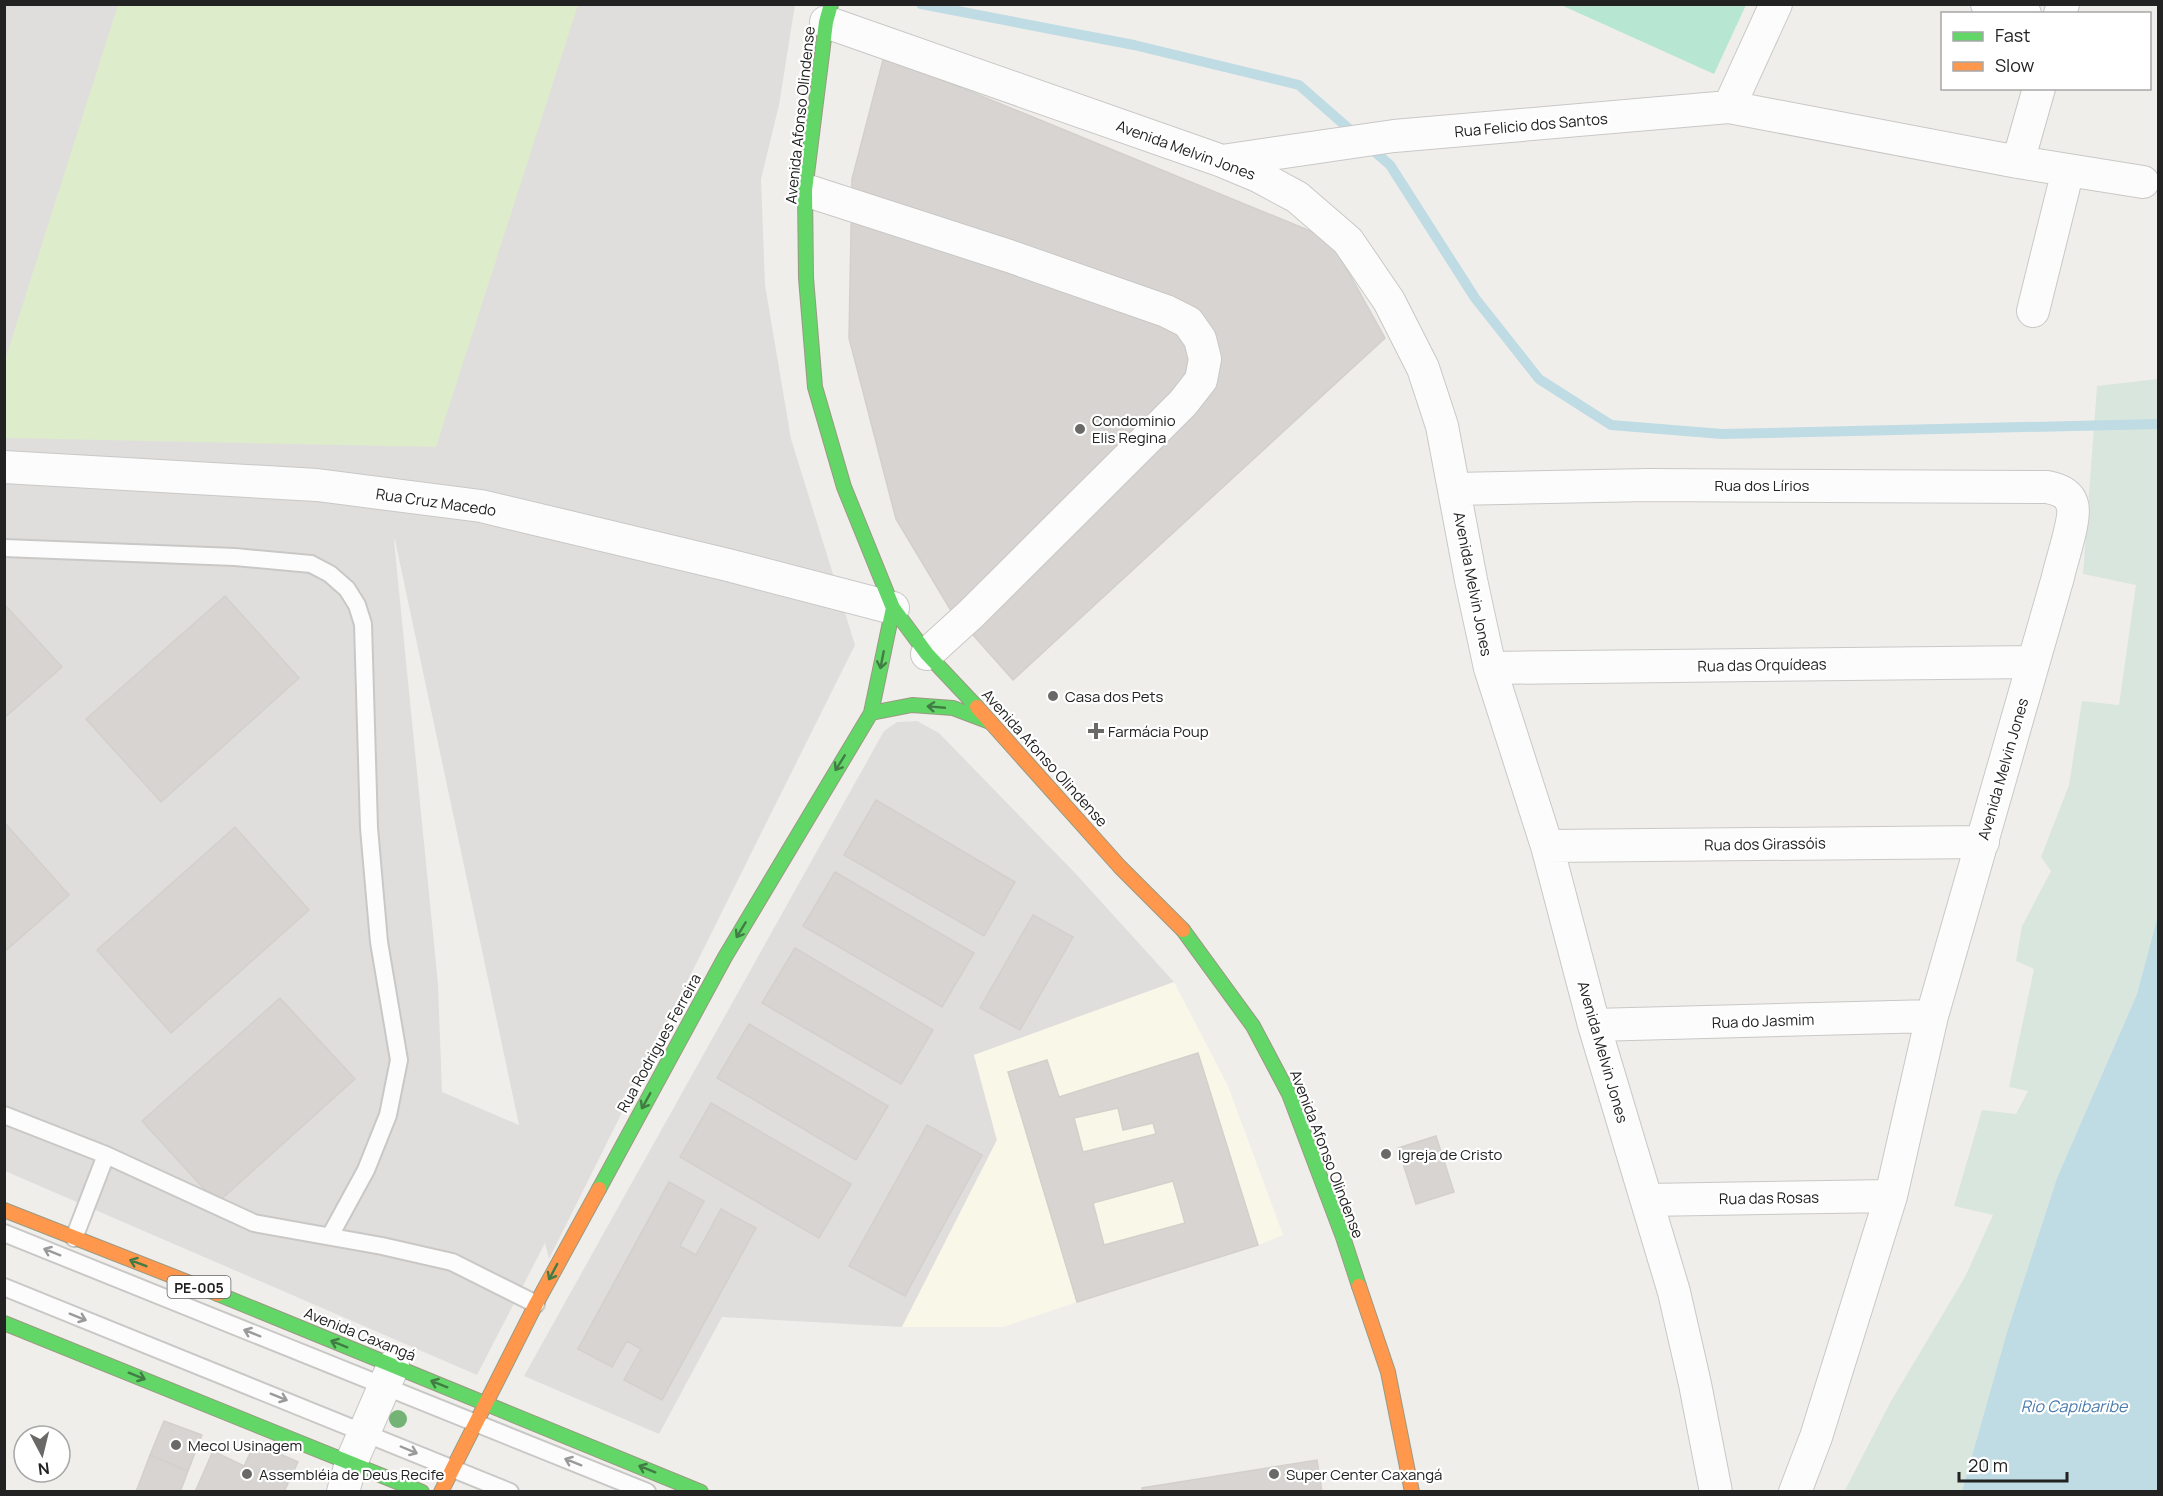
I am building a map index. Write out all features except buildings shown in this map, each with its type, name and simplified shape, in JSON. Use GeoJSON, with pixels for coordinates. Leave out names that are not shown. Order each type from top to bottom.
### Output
{"type":"FeatureCollection","features":[{"type":"Feature","properties":{"kind":"main road","name":"Avenida Afonso Olindense"},"geometry":{"type":"LineString","coordinates":[[829,12],[805,190],[806,278],[815,387],[844,487],[893,608],[927,654],[992,722],[1120,867],[1190,937],[1253,1026],[1289,1094],[1342,1237],[1388,1372],[1412,1491]]}},
{"type":"Feature","properties":{"kind":"main road","name":"Rua Rodrigues Ferreira"},"geometry":{"type":"LineString","coordinates":[[441,1491],[536,1304],[725,957],[871,713],[893,608]]}},
{"type":"Feature","properties":{"kind":"main road"},"geometry":{"type":"LineString","coordinates":[[871,713],[912,705],[953,708],[992,722]]}},
{"type":"Feature","properties":{"kind":"main road","name":"Avenida Caxangá"},"geometry":{"type":"LineString","coordinates":[[4,1210],[231,1299],[389,1376],[484,1403],[701,1491]]}},
{"type":"Feature","properties":{"kind":"main road"},"geometry":{"type":"LineString","coordinates":[[4,1323],[347,1477],[422,1491]]}},
{"type":"Feature","properties":{"kind":"street"},"geometry":{"type":"LineString","coordinates":[[1729,107],[1776,4]]}},
{"type":"Feature","properties":{"kind":"street"},"geometry":{"type":"LineString","coordinates":[[1988,4],[2018,12]]}},
{"type":"Feature","properties":{"kind":"street","name":"Avenida Melvin Jones"},"geometry":{"type":"LineString","coordinates":[[829,12],[1222,160],[1258,176],[1297,197],[1348,241],[1389,301],[1423,368],[1442,426],[1490,668],[1547,846],[1594,1025],[1674,1292],[1716,1491]]}},
{"type":"Feature","properties":{"kind":"street"},"geometry":{"type":"LineString","coordinates":[[2038,90],[2018,162],[2143,182]]}},
{"type":"Feature","properties":{"kind":"street","name":"Rua Felicio dos Santos"},"geometry":{"type":"LineString","coordinates":[[1222,160],[1394,136],[1729,107],[2018,162]]}},
{"type":"Feature","properties":{"kind":"street"},"geometry":{"type":"LineString","coordinates":[[2032,310],[2068,170]]}},
{"type":"Feature","properties":{"kind":"street"},"geometry":{"type":"LineString","coordinates":[[805,190],[1009,256],[1166,311],[1188,322],[1200,339],[1205,359],[1201,380],[1183,403],[971,614],[927,654]]}},
{"type":"Feature","properties":{"kind":"street","name":"Rua Cruz Macedo"},"geometry":{"type":"LineString","coordinates":[[4,467],[317,485],[481,506],[739,568],[893,608]]}},
{"type":"Feature","properties":{"kind":"street","name":"Rua dos Lírios"},"geometry":{"type":"LineString","coordinates":[[1454,489],[1648,485],[2023,486],[2058,489],[2067,495]]}},
{"type":"Feature","properties":{"kind":"street","name":"Avenida Melvin Jones"},"geometry":{"type":"LineString","coordinates":[[1795,1491],[1816,1437],[1891,1196],[1932,1016],[1983,842],[2073,516],[2073,504],[2067,495]]}},
{"type":"Feature","properties":{"kind":"street","name":"Rua das Orquídeas"},"geometry":{"type":"LineString","coordinates":[[1490,668],[2033,662]]}},
{"type":"Feature","properties":{"kind":"street","name":"Rua dos Girassóis"},"geometry":{"type":"LineString","coordinates":[[1547,846],[1983,842]]}},
{"type":"Feature","properties":{"kind":"street","name":"Rua do Jasmim"},"geometry":{"type":"LineString","coordinates":[[1594,1025],[1932,1016]]}},
{"type":"Feature","properties":{"kind":"street","name":"Rua das Rosas"},"geometry":{"type":"LineString","coordinates":[[1647,1200],[1891,1196]]}},
{"type":"Feature","properties":{"kind":"street"},"geometry":{"type":"LineString","coordinates":[[347,1477],[389,1376]]}},
{"type":"Feature","properties":{"kind":"lane"},"geometry":{"type":"LineString","coordinates":[[4,548],[235,557],[311,564],[330,574],[347,589],[357,605],[363,624],[369,828],[379,942],[399,1060],[388,1115],[366,1170],[330,1236]]}},
{"type":"Feature","properties":{"kind":"lane"},"geometry":{"type":"LineString","coordinates":[[4,1115],[106,1155],[254,1223],[330,1236],[452,1262],[536,1304]]}},
{"type":"Feature","properties":{"kind":"lane"},"geometry":{"type":"LineString","coordinates":[[74,1238],[106,1155]]}},
{"type":"Feature","properties":{"kind":"lane"},"geometry":{"type":"LineString","coordinates":[[4,1233],[389,1376],[475,1422],[646,1491]]}},
{"type":"Feature","properties":{"kind":"lane"},"geometry":{"type":"LineString","coordinates":[[4,1287],[510,1491]]}},
{"type":"Feature","properties":{"kind":"shaded area"},"geometry":{"type":"Polygon","coordinates":[[[5,5],[795,5],[779,105],[761,179],[765,285],[791,439],[855,645],[549,1259],[545,1243],[477,1375],[5,1171],[5,5]],[[395,540],[438,984],[442,1092],[519,1125],[395,540]]]}},
{"type":"Feature","properties":{"kind":"shaded area"},"geometry":{"type":"Polygon","coordinates":[[[2158,379],[2158,915],[2137,994],[2057,1178],[2007,1332],[1962,1491],[1844,1492],[1891,1401],[1965,1277],[1993,1215],[1954,1206],[1982,1110],[2016,1114],[2028,1091],[2009,1087],[2034,969],[2016,961],[2022,926],[2051,871],[2041,857],[2069,785],[2082,701],[2119,705],[2136,585],[2083,574],[2097,386],[2158,379]]]}},
{"type":"Feature","properties":{"kind":"shaded area"},"geometry":{"type":"Polygon","coordinates":[[[917,721],[939,733],[1076,874],[1174,982],[974,1055],[997,1140],[902,1327],[722,1317],[659,1434],[524,1376],[884,731],[897,722],[917,721]]]}},
{"type":"Feature","properties":{"kind":"shaded area"},"geometry":{"type":"Polygon","coordinates":[[[1174,982],[1228,1086],[1283,1235],[1003,1327],[902,1327],[997,1140],[974,1055],[1174,982]]]}},
{"type":"Feature","properties":{"kind":"green space"},"geometry":{"type":"Polygon","coordinates":[[[118,5],[578,5],[436,447],[5,438],[5,360],[118,5]]]}},
{"type":"Feature","properties":{"kind":"green space"},"geometry":{"type":"Polygon","coordinates":[[[1561,5],[1746,5],[1714,74],[1561,5]]]}},
{"type":"Feature","properties":{"kind":"water","name":"Rio Capibaribe"},"geometry":{"type":"Polygon","coordinates":[[[2158,915],[2158,1491],[1962,1491],[2007,1332],[2057,1178],[2137,994],[2158,915]]]}},
{"type":"Feature","properties":{"kind":"waterway"},"geometry":{"type":"LineString","coordinates":[[921,4],[1134,45],[1299,85],[1356,135]]}},
{"type":"Feature","properties":{"kind":"waterway"},"geometry":{"type":"LineString","coordinates":[[1368,146],[1390,165],[1475,298],[1539,379],[1611,425],[1722,434],[2158,424]]}},
{"type":"Feature","properties":{"kind":"traffic: fast"},"geometry":{"type":"LineString","coordinates":[[831,4],[826,22],[805,190],[806,278],[815,387],[844,487],[893,608],[927,654],[977,707]]}},
{"type":"Feature","properties":{"kind":"traffic: fast"},"geometry":{"type":"LineString","coordinates":[[599,1189],[725,957],[871,713],[893,608]]}},
{"type":"Feature","properties":{"kind":"traffic: fast"},"geometry":{"type":"LineString","coordinates":[[871,713],[912,705],[953,708],[990,722]]}},
{"type":"Feature","properties":{"kind":"traffic: fast"},"geometry":{"type":"LineString","coordinates":[[1183,930],[1253,1026],[1289,1094],[1359,1286]]}},
{"type":"Feature","properties":{"kind":"traffic: fast"},"geometry":{"type":"LineString","coordinates":[[218,1294],[701,1492]]}},
{"type":"Feature","properties":{"kind":"traffic: fast"},"geometry":{"type":"LineString","coordinates":[[4,1323],[422,1492]]}},
{"type":"Feature","properties":{"kind":"traffic: slow"},"geometry":{"type":"LineString","coordinates":[[977,707],[1120,867],[1183,930]]}},
{"type":"Feature","properties":{"kind":"traffic: slow"},"geometry":{"type":"LineString","coordinates":[[441,1492],[536,1304],[599,1189]]}},
{"type":"Feature","properties":{"kind":"traffic: slow"},"geometry":{"type":"LineString","coordinates":[[4,1210],[218,1294]]}},
{"type":"Feature","properties":{"kind":"traffic: slow"},"geometry":{"type":"LineString","coordinates":[[1359,1286],[1388,1372],[1412,1492]]}},
{"type":"Feature","properties":{"kind":"place","name":"Condominio Elis Regina"},"geometry":{"type":"Point","coordinates":[1080,429]}},
{"type":"Feature","properties":{"kind":"place","name":"Casa dos Pets"},"geometry":{"type":"Point","coordinates":[1053,696]}},
{"type":"Feature","properties":{"kind":"place","name":"Farmácia Poup"},"geometry":{"type":"Point","coordinates":[1096,731]}},
{"type":"Feature","properties":{"kind":"place","name":"Igreja de Cristo"},"geometry":{"type":"Point","coordinates":[1386,1154]}},
{"type":"Feature","properties":{"kind":"place","name":"Mecol Usinagem"},"geometry":{"type":"Point","coordinates":[176,1445]}},
{"type":"Feature","properties":{"kind":"place","name":"Assembléia de Deus Recife"},"geometry":{"type":"Point","coordinates":[247,1474]}},
{"type":"Feature","properties":{"kind":"place","name":"Super Center Caxangá"},"geometry":{"type":"Point","coordinates":[1274,1474]}}]}
